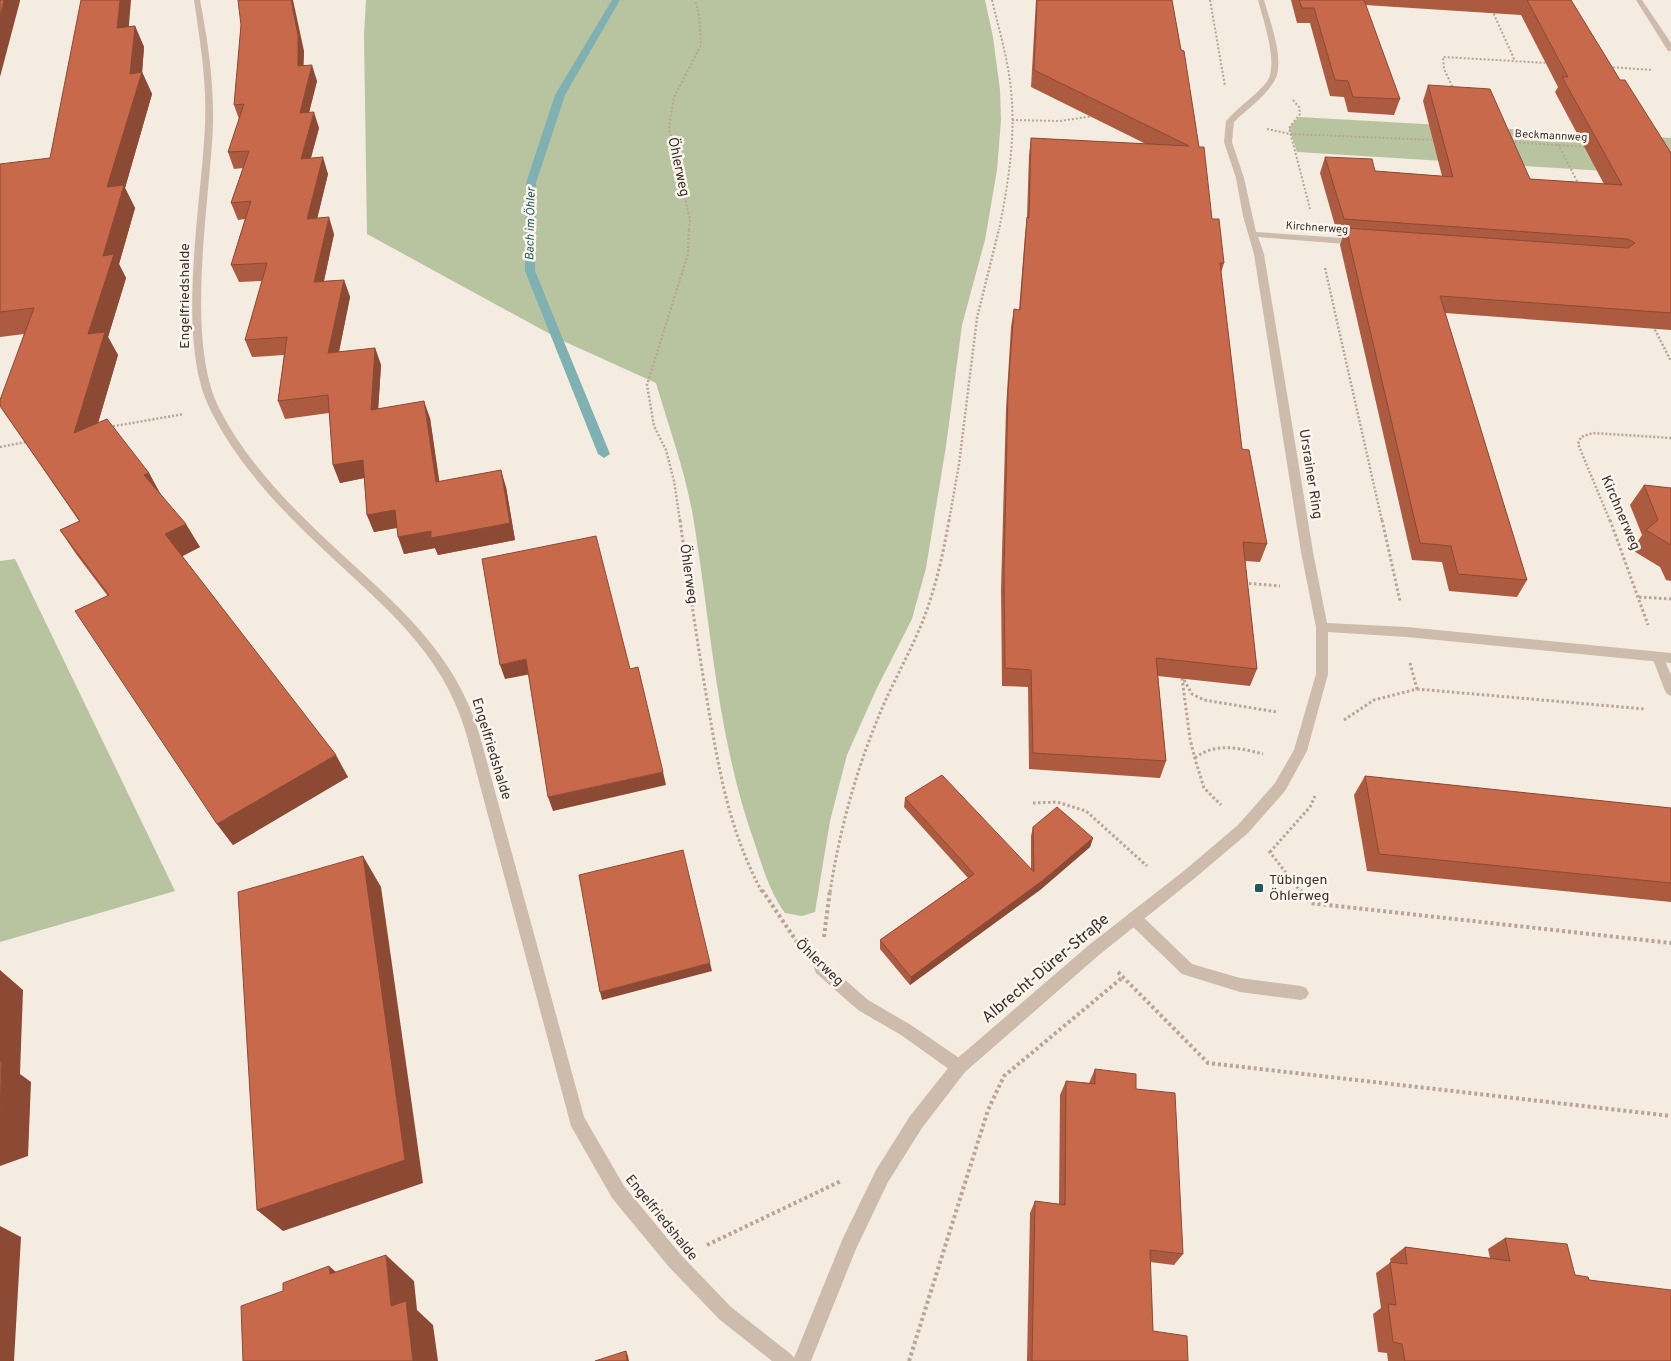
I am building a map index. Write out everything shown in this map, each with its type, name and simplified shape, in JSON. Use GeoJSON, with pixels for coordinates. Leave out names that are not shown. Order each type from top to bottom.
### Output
{"type":"FeatureCollection","features":[{"type":"Feature","properties":{"kind":"street","name":"Engelfriedshalde"},"geometry":{"type":"LineString","coordinates":[[197,0],[208,74],[209,98],[197,329],[201,368],[214,409],[244,455],[286,508],[376,592],[416,633],[447,672],[464,706],[475,742],[577,1120],[618,1192],[675,1261],[725,1313],[786,1361]]}},
{"type":"Feature","properties":{"kind":"street"},"geometry":{"type":"LineString","coordinates":[[1230,121],[1270,83],[1275,73],[1276,64],[1261,0]]}},
{"type":"Feature","properties":{"kind":"street"},"geometry":{"type":"LineString","coordinates":[[1639,0],[1671,49]]}},
{"type":"Feature","properties":{"kind":"street","name":"Ursrainer Ring"},"geometry":{"type":"LineString","coordinates":[[1230,121],[1228,142],[1240,178],[1252,234],[1259,254],[1306,542],[1322,626]]}},
{"type":"Feature","properties":{"kind":"street","name":"Kirchnerweg"},"geometry":{"type":"LineString","coordinates":[[1252,234],[1367,243]]}},
{"type":"Feature","properties":{"kind":"street"},"geometry":{"type":"LineString","coordinates":[[1322,626],[1407,632],[1671,658]]}},
{"type":"Feature","properties":{"kind":"street","name":"Albrecht-Dürer-Straße"},"geometry":{"type":"LineString","coordinates":[[802,1361],[849,1244],[882,1176],[916,1122],[959,1067],[1094,950],[1243,829],[1280,787],[1300,751],[1322,674],[1322,626]]}},
{"type":"Feature","properties":{"kind":"street"},"geometry":{"type":"LineString","coordinates":[[1658,656],[1671,691]]}},
{"type":"Feature","properties":{"kind":"street"},"geometry":{"type":"LineString","coordinates":[[1134,918],[1187,969],[1240,985],[1301,993]]}},
{"type":"Feature","properties":{"kind":"street","name":"Öhlerweg"},"geometry":{"type":"LineString","coordinates":[[821,968],[863,1005],[906,1030],[959,1067]]}},
{"type":"Feature","properties":{"kind":"path","name":"Öhlerweg"},"geometry":{"type":"LineString","coordinates":[[695,0],[699,15],[701,45],[674,97],[669,127],[690,220],[688,254],[647,385],[654,426],[666,450],[674,481],[707,702],[729,813],[746,861],[768,902],[794,940],[821,968]]}},
{"type":"Feature","properties":{"kind":"path"},"geometry":{"type":"LineString","coordinates":[[821,968],[832,880],[843,821],[865,750],[888,693],[916,640],[931,598],[950,521],[962,447],[975,326],[997,240],[1009,170],[1012,120],[1011,90],[992,0]]}},
{"type":"Feature","properties":{"kind":"path"},"geometry":{"type":"LineString","coordinates":[[1210,0],[1220,58]]}},
{"type":"Feature","properties":{"kind":"path"},"geometry":{"type":"LineString","coordinates":[[1491,8],[1516,61]]}},
{"type":"Feature","properties":{"kind":"path"},"geometry":{"type":"LineString","coordinates":[[1454,90],[1444,69],[1443,57],[1554,64]]}},
{"type":"Feature","properties":{"kind":"path"},"geometry":{"type":"LineString","coordinates":[[1603,67],[1661,70]]}},
{"type":"Feature","properties":{"kind":"path"},"geometry":{"type":"LineString","coordinates":[[1270,83],[1299,106],[1301,113],[1298,120],[1289,128],[1290,134],[1319,239],[1407,632],[1408,652],[1417,688]]}},
{"type":"Feature","properties":{"kind":"path"},"geometry":{"type":"LineString","coordinates":[[1012,120],[1060,121],[1094,116]]}},
{"type":"Feature","properties":{"kind":"path"},"geometry":{"type":"LineString","coordinates":[[1230,121],[1290,134],[1444,140]]}},
{"type":"Feature","properties":{"kind":"path","name":"Beckmannweg"},"geometry":{"type":"LineString","coordinates":[[1510,142],[1595,147]]}},
{"type":"Feature","properties":{"kind":"path"},"geometry":{"type":"LineString","coordinates":[[1558,144],[1580,186]]}},
{"type":"Feature","properties":{"kind":"path"},"geometry":{"type":"LineString","coordinates":[[1649,319],[1671,360]]}},
{"type":"Feature","properties":{"kind":"path"},"geometry":{"type":"LineString","coordinates":[[107,428],[214,409]]}},
{"type":"Feature","properties":{"kind":"path","name":"Kirchnerweg"},"geometry":{"type":"LineString","coordinates":[[1658,656],[1639,597],[1578,444],[1582,437],[1593,434],[1671,438]]}},
{"type":"Feature","properties":{"kind":"path"},"geometry":{"type":"LineString","coordinates":[[0,447],[29,442]]}},
{"type":"Feature","properties":{"kind":"path"},"geometry":{"type":"LineString","coordinates":[[1241,583],[1316,588]]}},
{"type":"Feature","properties":{"kind":"path"},"geometry":{"type":"LineString","coordinates":[[1639,597],[1671,599]]}},
{"type":"Feature","properties":{"kind":"path"},"geometry":{"type":"LineString","coordinates":[[1310,716],[1251,709],[1204,700],[1192,694],[1182,678],[1190,739],[1204,788],[1243,829],[1270,852],[1310,902],[1671,943]]}},
{"type":"Feature","properties":{"kind":"path"},"geometry":{"type":"LineString","coordinates":[[1342,727],[1345,719],[1374,700],[1417,688],[1652,710]]}},
{"type":"Feature","properties":{"kind":"path"},"geometry":{"type":"LineString","coordinates":[[1195,759],[1201,752],[1216,748],[1250,751],[1294,762]]}},
{"type":"Feature","properties":{"kind":"path"},"geometry":{"type":"LineString","coordinates":[[1270,852],[1310,807],[1318,791]]}},
{"type":"Feature","properties":{"kind":"path"},"geometry":{"type":"LineString","coordinates":[[1033,803],[1056,802],[1086,811],[1171,889]]}},
{"type":"Feature","properties":{"kind":"path"},"geometry":{"type":"LineString","coordinates":[[1094,950],[1208,1063],[1671,1116]]}},
{"type":"Feature","properties":{"kind":"path"},"geometry":{"type":"LineString","coordinates":[[909,1361],[988,1110],[1004,1076],[1123,977]]}},
{"type":"Feature","properties":{"kind":"path"},"geometry":{"type":"LineString","coordinates":[[675,1261],[843,1180]]}},
{"type":"Feature","properties":{"kind":"green space"},"geometry":{"type":"Polygon","coordinates":[[[366,0],[985,0],[993,37],[1000,90],[1001,120],[997,170],[985,240],[962,325],[946,446],[926,568],[912,619],[876,690],[847,755],[830,821],[815,912],[802,916],[785,913],[767,880],[742,805],[724,727],[692,510],[656,383],[561,340],[367,234],[364,35],[366,0]]]}},
{"type":"Feature","properties":{"kind":"green space"},"geometry":{"type":"Polygon","coordinates":[[[1299,117],[1671,138],[1671,175],[1297,152],[1289,128],[1299,117]]]}},
{"type":"Feature","properties":{"kind":"green space"},"geometry":{"type":"Polygon","coordinates":[[[15,559],[175,891],[0,942],[0,561],[15,559]]]}},
{"type":"Feature","properties":{"kind":"building"},"geometry":{"type":"Polygon","coordinates":[[[0,0],[4,0],[0,16],[0,0]]]}},
{"type":"Feature","properties":{"kind":"building"},"geometry":{"type":"Polygon","coordinates":[[[81,0],[120,0],[117,28],[135,26],[130,74],[142,72],[107,187],[124,185],[103,256],[114,254],[88,334],[105,332],[74,433],[107,419],[149,473],[144,475],[186,524],[165,534],[336,755],[217,824],[75,611],[109,595],[60,530],[80,521],[0,406],[0,400],[34,308],[0,312],[0,164],[50,158],[81,0]]]}},
{"type":"Feature","properties":{"kind":"building"},"geometry":{"type":"Polygon","coordinates":[[[238,0],[291,0],[298,35],[298,66],[312,65],[300,113],[314,112],[301,159],[323,157],[307,219],[329,217],[314,282],[344,280],[328,353],[375,348],[371,410],[424,401],[436,482],[501,470],[510,523],[431,538],[431,531],[398,537],[395,510],[367,515],[363,460],[333,465],[328,395],[278,401],[287,337],[245,340],[267,263],[231,265],[251,201],[231,203],[249,151],[228,152],[244,104],[234,105],[241,25],[238,0]]]}},
{"type":"Feature","properties":{"kind":"building"},"geometry":{"type":"Polygon","coordinates":[[[1037,0],[1172,0],[1181,50],[1184,51],[1199,147],[1204,147],[1212,219],[1219,219],[1224,263],[1220,263],[1242,449],[1249,450],[1267,544],[1243,542],[1257,669],[1156,658],[1166,761],[1033,753],[1031,670],[1005,668],[1004,571],[1008,391],[1014,309],[1020,310],[1027,217],[1029,218],[1031,138],[1189,146],[1034,70],[1037,0]]]}},
{"type":"Feature","properties":{"kind":"building"},"geometry":{"type":"Polygon","coordinates":[[[1299,0],[1364,0],[1400,99],[1353,97],[1348,81],[1335,80],[1314,8],[1302,8],[1299,0]]]}},
{"type":"Feature","properties":{"kind":"building"},"geometry":{"type":"Polygon","coordinates":[[[1527,0],[1571,0],[1620,80],[1625,80],[1671,153],[1671,313],[1440,296],[1527,580],[1458,574],[1451,546],[1420,543],[1346,228],[1628,248],[1635,243],[1628,239],[1344,219],[1325,157],[1372,159],[1375,171],[1453,177],[1428,85],[1490,89],[1530,179],[1622,185],[1562,77],[1568,77],[1527,0]]]}},
{"type":"Feature","properties":{"kind":"building"},"geometry":{"type":"Polygon","coordinates":[[[1644,485],[1671,488],[1671,545],[1646,530],[1658,520],[1644,485]]]}},
{"type":"Feature","properties":{"kind":"building"},"geometry":{"type":"Polygon","coordinates":[[[596,536],[630,669],[638,667],[663,772],[548,797],[526,659],[500,665],[482,559],[596,536]]]}},
{"type":"Feature","properties":{"kind":"building"},"geometry":{"type":"Polygon","coordinates":[[[942,775],[1034,872],[1033,827],[1057,807],[1093,838],[1042,881],[911,977],[880,940],[974,874],[905,798],[942,775]]]}},
{"type":"Feature","properties":{"kind":"building"},"geometry":{"type":"Polygon","coordinates":[[[1365,776],[1671,808],[1671,883],[1379,854],[1365,776]]]}},
{"type":"Feature","properties":{"kind":"building"},"geometry":{"type":"Polygon","coordinates":[[[683,850],[710,963],[600,992],[579,875],[683,850]]]}},
{"type":"Feature","properties":{"kind":"building"},"geometry":{"type":"Polygon","coordinates":[[[363,856],[405,1160],[257,1210],[238,892],[363,856]]]}},
{"type":"Feature","properties":{"kind":"building"},"geometry":{"type":"Polygon","coordinates":[[[0,1061],[2,1061],[0,1115],[0,1061]]]}},
{"type":"Feature","properties":{"kind":"building"},"geometry":{"type":"Polygon","coordinates":[[[1095,1069],[1136,1074],[1136,1089],[1175,1093],[1183,1254],[1150,1250],[1153,1331],[1187,1336],[1188,1361],[1032,1361],[1035,1201],[1065,1205],[1066,1081],[1095,1084],[1095,1069]]]}},
{"type":"Feature","properties":{"kind":"building"},"geometry":{"type":"Polygon","coordinates":[[[1505,1238],[1567,1244],[1575,1275],[1588,1277],[1589,1280],[1671,1290],[1671,1361],[1405,1361],[1402,1344],[1393,1342],[1388,1304],[1396,1305],[1390,1262],[1407,1264],[1405,1247],[1510,1261],[1505,1238]]]}},
{"type":"Feature","properties":{"kind":"building"},"geometry":{"type":"Polygon","coordinates":[[[386,1255],[391,1306],[406,1301],[413,1361],[243,1361],[241,1306],[283,1291],[283,1283],[329,1266],[330,1274],[386,1255]]]}},
{"type":"Feature","properties":{"kind":"building"},"geometry":{"type":"Polygon","coordinates":[[[626,1351],[627,1361],[595,1361],[626,1351]]]}},
{"type":"Feature","properties":{"kind":"waterway","name":"Bach im Öhler"},"geometry":{"type":"LineString","coordinates":[[604,454],[530,271],[531,183],[560,95],[616,0]]}},
{"type":"Feature","properties":{"kind":"place","name":"Tübingen Öhlerweg"},"geometry":{"type":"Point","coordinates":[1259,888]}}]}
